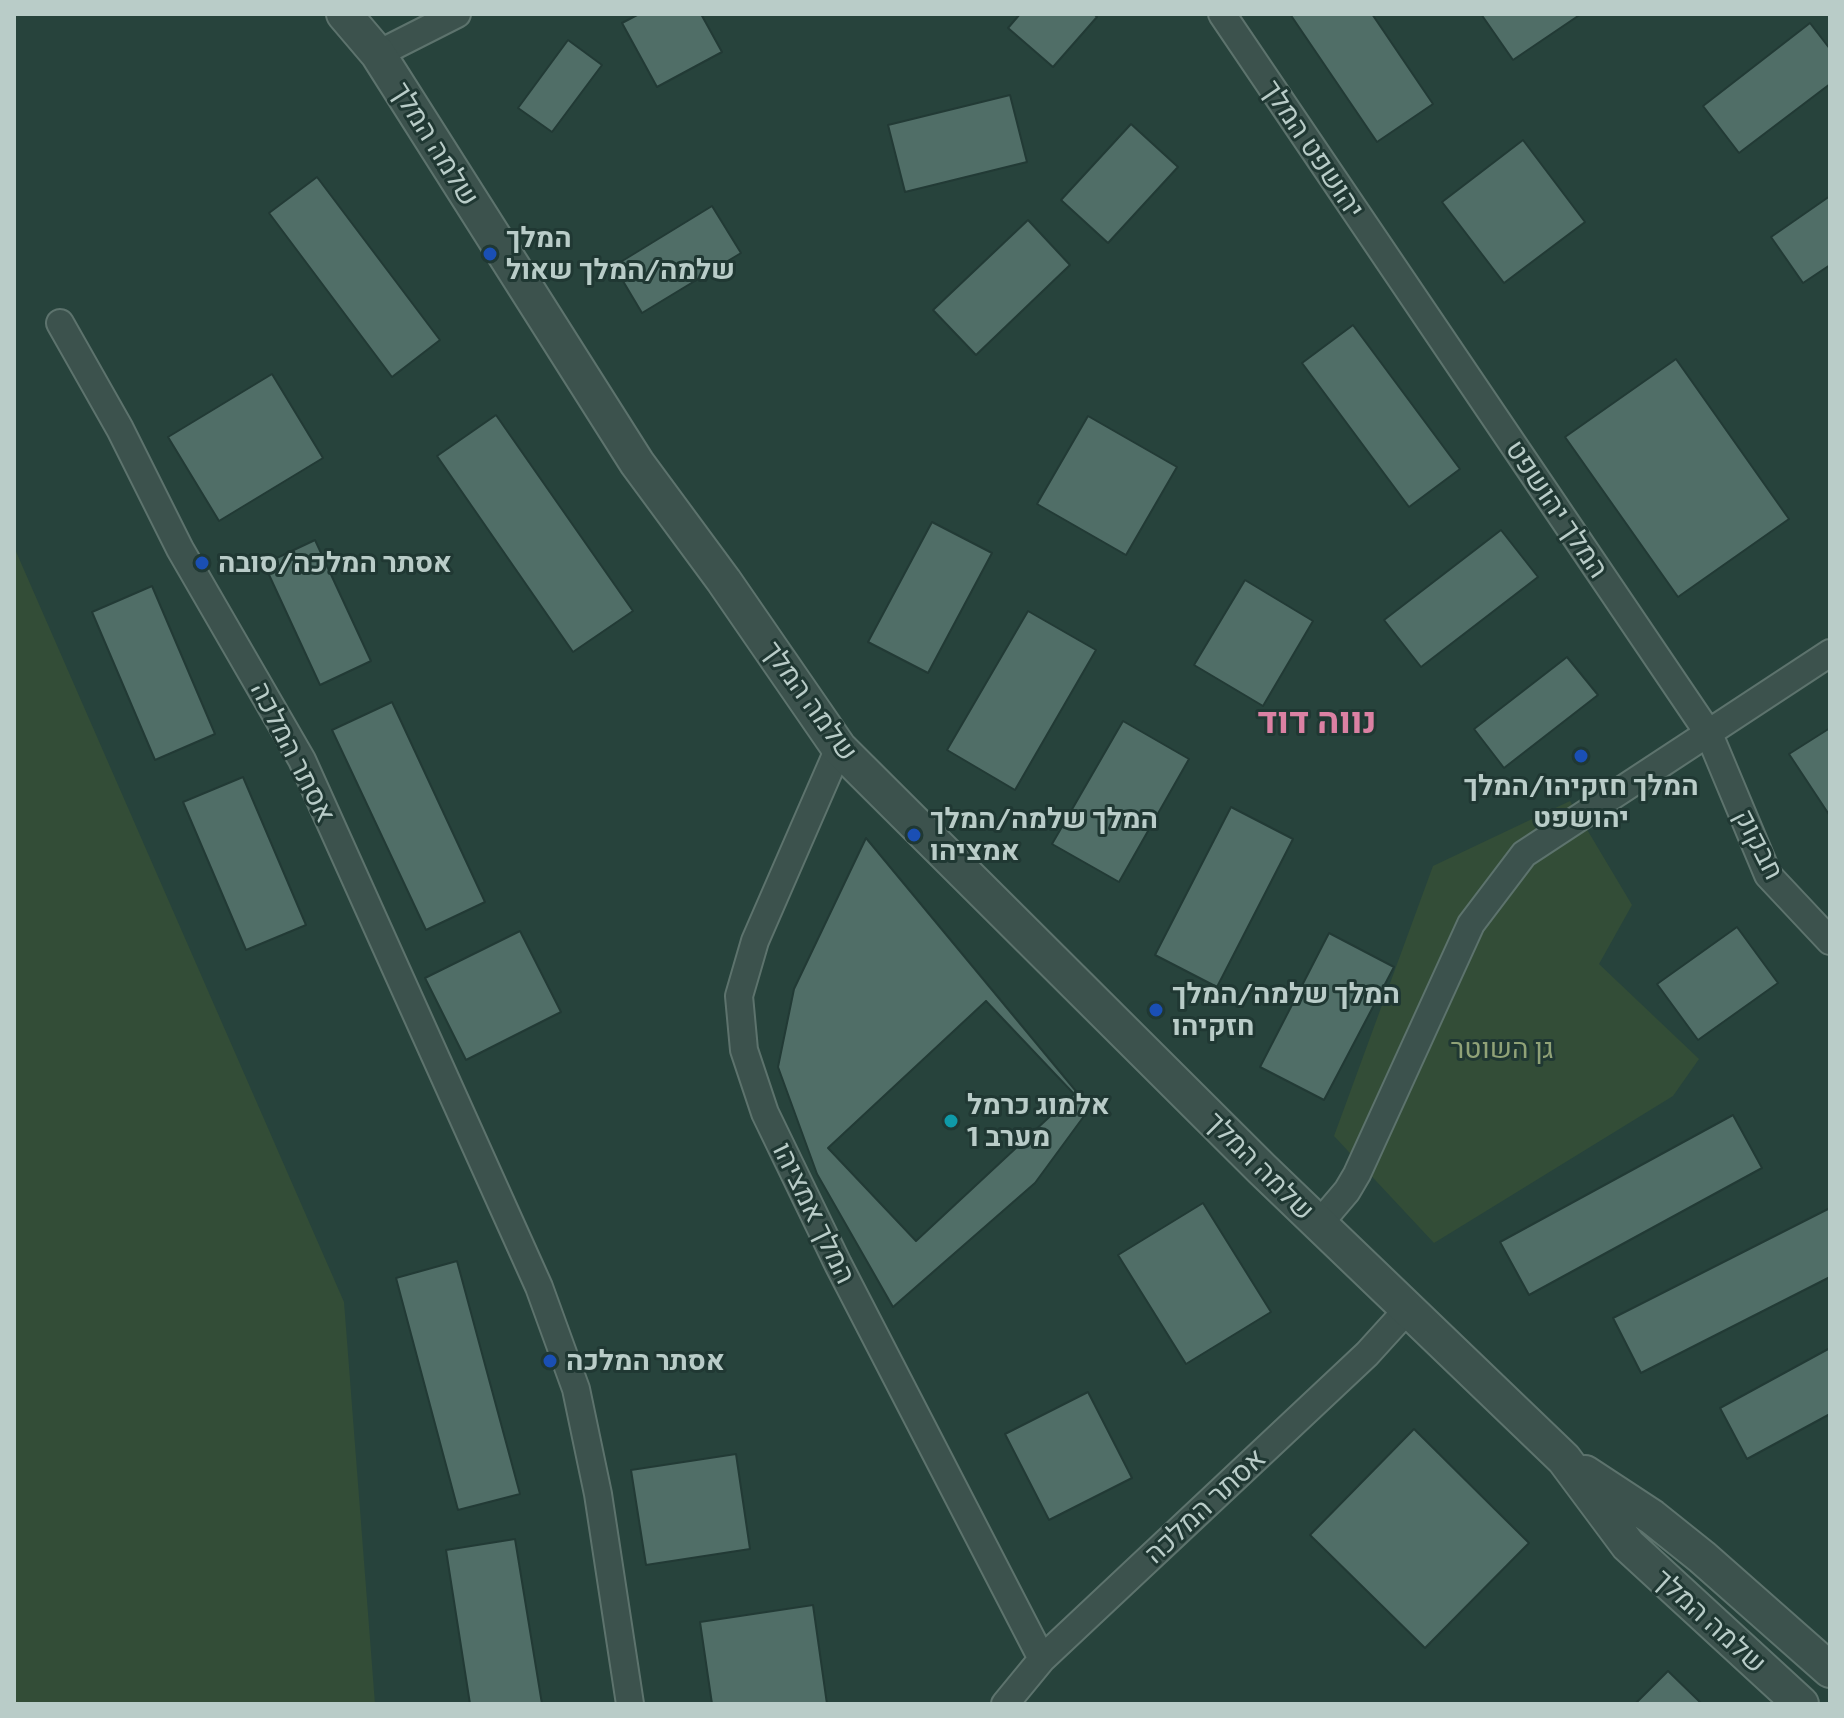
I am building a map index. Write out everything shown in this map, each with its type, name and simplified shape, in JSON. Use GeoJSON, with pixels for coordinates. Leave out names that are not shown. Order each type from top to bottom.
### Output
{"type":"FeatureCollection","features":[{"type":"Feature","properties":{"kind":"street","name":"שלמה המלך"},"geometry":{"type":"LineString","coordinates":[[344,14],[378,54],[637,463],[724,581],[839,748],[1319,1224],[1564,1459],[1628,1545],[1801,1704]]}},
{"type":"Feature","properties":{"kind":"street"},"geometry":{"type":"LineString","coordinates":[[378,54],[457,14]]}},
{"type":"Feature","properties":{"kind":"street","name":"יהושפט המלך"},"geometry":{"type":"LineString","coordinates":[[1222,14],[1405,284]]}},
{"type":"Feature","properties":{"kind":"street","name":"המלך יהושפט"},"geometry":{"type":"LineString","coordinates":[[1405,284],[1709,734]]}},
{"type":"Feature","properties":{"kind":"street","name":"אסתר המלכה"},"geometry":{"type":"LineString","coordinates":[[60,323],[120,429],[180,549],[302,760],[539,1287],[576,1389],[598,1494],[630,1704]]}},
{"type":"Feature","properties":{"kind":"street"},"geometry":{"type":"LineString","coordinates":[[1319,1224],[1357,1174],[1471,924],[1524,854],[1830,653]]}},
{"type":"Feature","properties":{"kind":"street","name":"חבקוק"},"geometry":{"type":"LineString","coordinates":[[1709,734],[1768,875],[1830,941]]}},
{"type":"Feature","properties":{"kind":"street","name":"המלך אמציהו"},"geometry":{"type":"LineString","coordinates":[[839,748],[755,941],[739,996],[744,1050],[765,1113],[838,1264],[1042,1659]]}},
{"type":"Feature","properties":{"kind":"street","name":"אסתר המלכה"},"geometry":{"type":"LineString","coordinates":[[1005,1704],[1042,1659],[1367,1354],[1407,1310]]}},
{"type":"Feature","properties":{"kind":"street","name":"שלמה המלך"},"geometry":{"type":"LineString","coordinates":[[1564,1459],[1652,1517],[1830,1670]]}},
{"type":"Feature","properties":{"kind":"green space"},"geometry":{"type":"Polygon","coordinates":[[[14,547],[344,1302],[375,1704],[14,1704],[14,547]]]}},
{"type":"Feature","properties":{"kind":"green space","name":"גן השוטר"},"geometry":{"type":"Polygon","coordinates":[[[1570,801],[1632,905],[1599,964],[1699,1059],[1673,1096],[1434,1243],[1334,1136],[1433,866],[1570,801]]]}},
{"type":"Feature","properties":{"kind":"building"},"geometry":{"type":"Polygon","coordinates":[[[639,14],[701,14],[722,52],[657,87],[622,23],[639,14]]]}},
{"type":"Feature","properties":{"kind":"building"},"geometry":{"type":"Polygon","coordinates":[[[1020,14],[1094,14],[1097,17],[1053,67],[1008,28],[1020,14]]]}},
{"type":"Feature","properties":{"kind":"building"},"geometry":{"type":"Polygon","coordinates":[[[1290,14],[1372,14],[1433,104],[1377,142],[1290,14]]]}},
{"type":"Feature","properties":{"kind":"building"},"geometry":{"type":"Polygon","coordinates":[[[1481,14],[1581,14],[1513,60],[1481,14]]]}},
{"type":"Feature","properties":{"kind":"building"},"geometry":{"type":"Polygon","coordinates":[[[1810,23],[1830,49],[1830,84],[1739,153],[1703,106],[1810,23]]]}},
{"type":"Feature","properties":{"kind":"building"},"geometry":{"type":"Polygon","coordinates":[[[568,40],[602,65],[552,132],[518,108],[568,40]]]}},
{"type":"Feature","properties":{"kind":"building"},"geometry":{"type":"Polygon","coordinates":[[[1010,95],[1027,162],[905,192],[888,125],[1010,95]]]}},
{"type":"Feature","properties":{"kind":"building"},"geometry":{"type":"Polygon","coordinates":[[[1131,124],[1178,167],[1108,243],[1061,200],[1131,124]]]}},
{"type":"Feature","properties":{"kind":"building"},"geometry":{"type":"Polygon","coordinates":[[[1523,140],[1585,222],[1504,283],[1442,202],[1523,140]]]}},
{"type":"Feature","properties":{"kind":"building"},"geometry":{"type":"Polygon","coordinates":[[[317,177],[440,340],[392,377],[269,213],[317,177]]]}},
{"type":"Feature","properties":{"kind":"building"},"geometry":{"type":"Polygon","coordinates":[[[1830,196],[1830,265],[1803,283],[1771,237],[1830,196]]]}},
{"type":"Feature","properties":{"kind":"building"},"geometry":{"type":"Polygon","coordinates":[[[712,206],[741,253],[642,313],[614,266],[712,206]]]}},
{"type":"Feature","properties":{"kind":"building"},"geometry":{"type":"Polygon","coordinates":[[[1028,220],[1070,265],[976,355],[933,310],[1028,220]]]}},
{"type":"Feature","properties":{"kind":"building"},"geometry":{"type":"Polygon","coordinates":[[[1353,325],[1460,469],[1409,507],[1302,363],[1353,325]]]}},
{"type":"Feature","properties":{"kind":"building"},"geometry":{"type":"Polygon","coordinates":[[[1676,359],[1789,519],[1678,597],[1565,437],[1676,359]]]}},
{"type":"Feature","properties":{"kind":"building"},"geometry":{"type":"Polygon","coordinates":[[[272,374],[323,458],[219,521],[168,437],[272,374]]]}},
{"type":"Feature","properties":{"kind":"building"},"geometry":{"type":"Polygon","coordinates":[[[496,415],[633,611],[573,652],[437,456],[496,415]]]}},
{"type":"Feature","properties":{"kind":"building"},"geometry":{"type":"Polygon","coordinates":[[[1088,416],[1177,467],[1126,555],[1037,504],[1088,416]]]}},
{"type":"Feature","properties":{"kind":"building"},"geometry":{"type":"Polygon","coordinates":[[[932,522],[992,553],[928,673],[868,642],[932,522]]]}},
{"type":"Feature","properties":{"kind":"building"},"geometry":{"type":"Polygon","coordinates":[[[1501,530],[1538,577],[1421,667],[1384,620],[1501,530]]]}},
{"type":"Feature","properties":{"kind":"building"},"geometry":{"type":"Polygon","coordinates":[[[315,540],[371,661],[320,685],[264,564],[315,540]]]}},
{"type":"Feature","properties":{"kind":"building"},"geometry":{"type":"Polygon","coordinates":[[[1245,580],[1313,621],[1263,706],[1194,665],[1245,580]]]}},
{"type":"Feature","properties":{"kind":"building"},"geometry":{"type":"Polygon","coordinates":[[[152,586],[215,734],[155,760],[92,612],[152,586]]]}},
{"type":"Feature","properties":{"kind":"building"},"geometry":{"type":"Polygon","coordinates":[[[1028,611],[1096,650],[1015,790],[947,750],[1028,611]]]}},
{"type":"Feature","properties":{"kind":"building"},"geometry":{"type":"Polygon","coordinates":[[[1567,657],[1598,695],[1504,768],[1474,729],[1567,657]]]}},
{"type":"Feature","properties":{"kind":"building"},"geometry":{"type":"Polygon","coordinates":[[[392,702],[485,902],[426,930],[332,730],[392,702]]]}},
{"type":"Feature","properties":{"kind":"building"},"geometry":{"type":"Polygon","coordinates":[[[1123,721],[1189,759],[1119,882],[1052,844],[1123,721]]]}},
{"type":"Feature","properties":{"kind":"building"},"geometry":{"type":"Polygon","coordinates":[[[1830,728],[1830,816],[1789,754],[1830,728]]]}},
{"type":"Feature","properties":{"kind":"building"},"geometry":{"type":"Polygon","coordinates":[[[243,777],[306,925],[246,950],[183,802],[243,777]]]}},
{"type":"Feature","properties":{"kind":"building"},"geometry":{"type":"Polygon","coordinates":[[[1231,807],[1293,839],[1217,987],[1155,955],[1231,807]]]}},
{"type":"Feature","properties":{"kind":"building"},"geometry":{"type":"Polygon","coordinates":[[[866,838],[1090,1108],[1035,1183],[893,1307],[817,1174],[778,1067],[794,989],[866,838]]]}},
{"type":"Feature","properties":{"kind":"building"},"geometry":{"type":"Polygon","coordinates":[[[1737,927],[1778,983],[1698,1040],[1657,984],[1737,927]]]}},
{"type":"Feature","properties":{"kind":"building"},"geometry":{"type":"Polygon","coordinates":[[[520,931],[561,1012],[466,1060],[425,978],[520,931]]]}},
{"type":"Feature","properties":{"kind":"building"},"geometry":{"type":"Polygon","coordinates":[[[1329,933],[1394,967],[1324,1100],[1260,1067],[1329,933]]]}},
{"type":"Feature","properties":{"kind":"building","name":"אלמוג כרמל מערב 1"},"geometry":{"type":"Polygon","coordinates":[[[986,1001],[1074,1094],[916,1241],[828,1148],[986,1001]]]}},
{"type":"Feature","properties":{"kind":"building"},"geometry":{"type":"Polygon","coordinates":[[[1733,1115],[1762,1168],[1529,1295],[1500,1242],[1733,1115]]]}},
{"type":"Feature","properties":{"kind":"building"},"geometry":{"type":"Polygon","coordinates":[[[1203,1203],[1271,1312],[1186,1364],[1118,1255],[1203,1203]]]}},
{"type":"Feature","properties":{"kind":"building"},"geometry":{"type":"Polygon","coordinates":[[[1830,1208],[1830,1277],[1641,1373],[1613,1318],[1830,1208]]]}},
{"type":"Feature","properties":{"kind":"building"},"geometry":{"type":"Polygon","coordinates":[[[457,1261],[520,1494],[458,1510],[396,1278],[457,1261]]]}},
{"type":"Feature","properties":{"kind":"building"},"geometry":{"type":"Polygon","coordinates":[[[1830,1348],[1830,1414],[1747,1459],[1720,1408],[1830,1348]]]}},
{"type":"Feature","properties":{"kind":"building"},"geometry":{"type":"Polygon","coordinates":[[[1088,1392],[1132,1478],[1049,1520],[1005,1434],[1088,1392]]]}},
{"type":"Feature","properties":{"kind":"building"},"geometry":{"type":"Polygon","coordinates":[[[1414,1429],[1529,1543],[1425,1648],[1310,1535],[1414,1429]]]}},
{"type":"Feature","properties":{"kind":"building"},"geometry":{"type":"Polygon","coordinates":[[[736,1454],[750,1549],[646,1565],[631,1470],[736,1454]]]}},
{"type":"Feature","properties":{"kind":"building"},"geometry":{"type":"Polygon","coordinates":[[[515,1539],[542,1704],[470,1704],[446,1550],[515,1539]]]}},
{"type":"Feature","properties":{"kind":"building"},"geometry":{"type":"Polygon","coordinates":[[[813,1605],[827,1704],[712,1704],[700,1622],[813,1605]]]}},
{"type":"Feature","properties":{"kind":"building"},"geometry":{"type":"Polygon","coordinates":[[[1668,1671],[1702,1704],[1635,1704],[1668,1671]]]}},
{"type":"Feature","properties":{"kind":"place","name":"המלך שלמה/המלך שאול"},"geometry":{"type":"Point","coordinates":[490,254]}},
{"type":"Feature","properties":{"kind":"place","name":"אסתר המלכה/סובה"},"geometry":{"type":"Point","coordinates":[202,563]}},
{"type":"Feature","properties":{"kind":"place","name":"המלך חזקיהו/המלך יהושפט"},"geometry":{"type":"Point","coordinates":[1581,756]}},
{"type":"Feature","properties":{"kind":"place","name":"המלך שלמה/המלך אמציהו"},"geometry":{"type":"Point","coordinates":[914,835]}},
{"type":"Feature","properties":{"kind":"place","name":"המלך שלמה/המלך חזקיהו"},"geometry":{"type":"Point","coordinates":[1156,1010]}},
{"type":"Feature","properties":{"kind":"place","name":"אלמוג כרמל מערב 1"},"geometry":{"type":"Point","coordinates":[951,1121]}},
{"type":"Feature","properties":{"kind":"place","name":"אסתר המלכה"},"geometry":{"type":"Point","coordinates":[550,1361]}},
{"type":"Feature","properties":{"kind":"district","name":"נווה דוד"},"geometry":{"type":"Point","coordinates":[1317,721]}}]}
